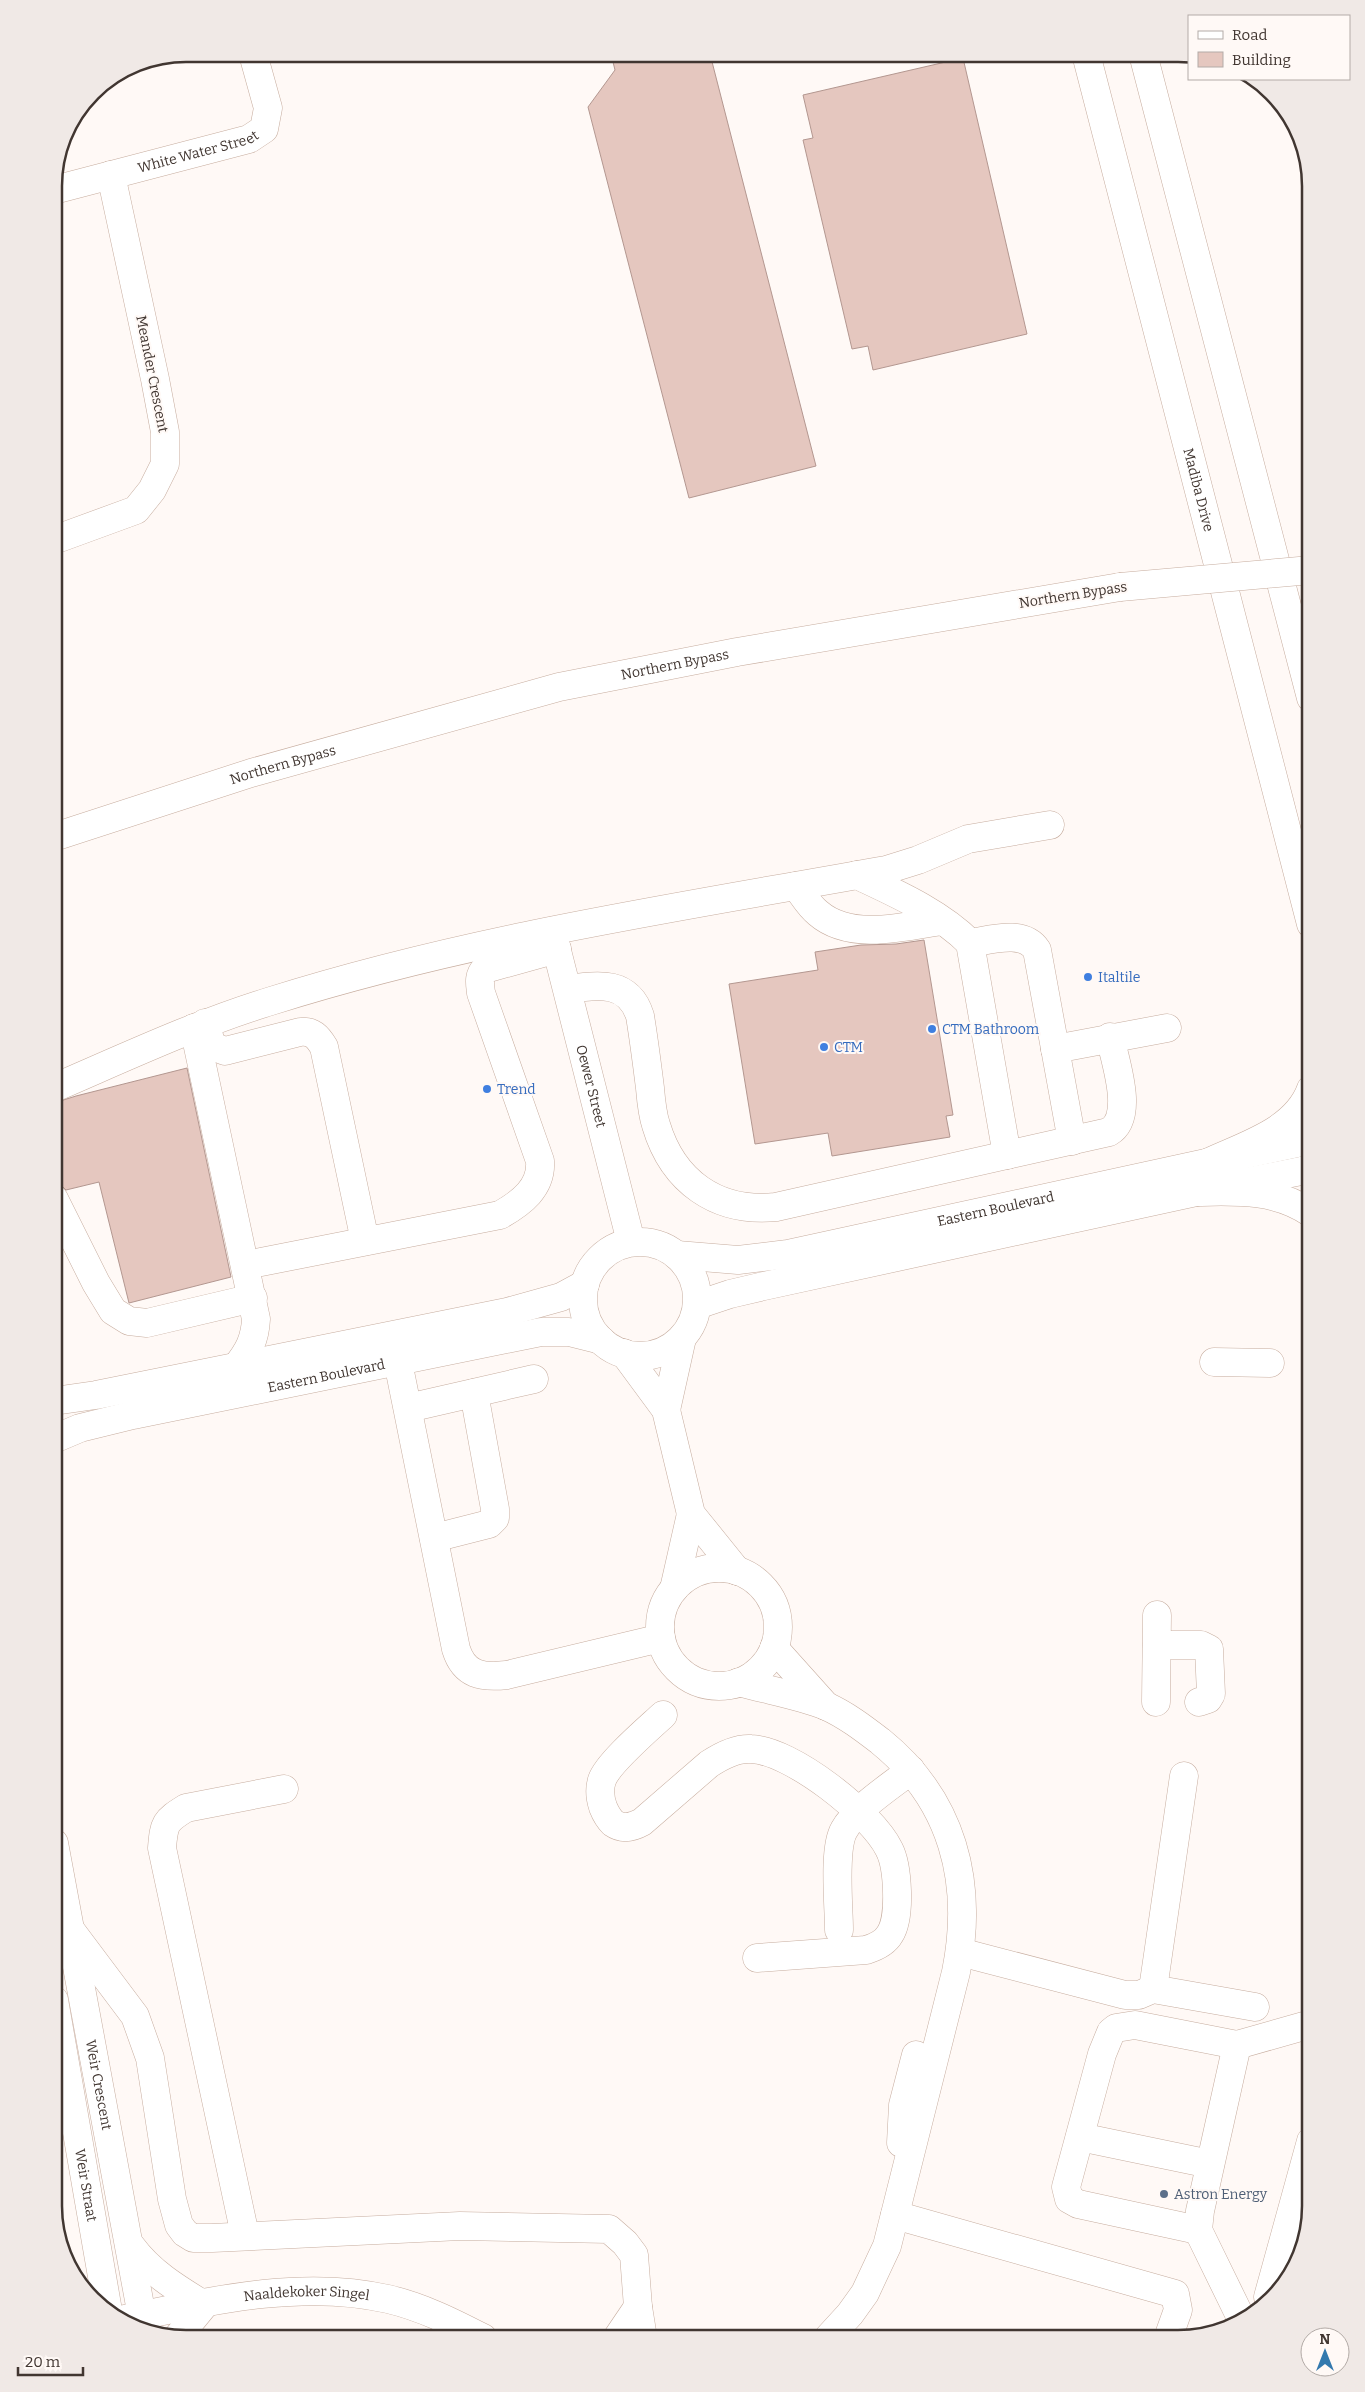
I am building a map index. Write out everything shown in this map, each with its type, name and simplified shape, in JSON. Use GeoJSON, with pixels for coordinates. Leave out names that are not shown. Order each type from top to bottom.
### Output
{"type":"FeatureCollection","features":[{"type":"Feature","properties":{"kind":"main road","name":"White Water Street"},"geometry":{"type":"LineString","coordinates":[[63,188],[249,139],[264,129],[268,108],[256,63]]}},
{"type":"Feature","properties":{"kind":"main road","name":"Madiba Drive"},"geometry":{"type":"LineString","coordinates":[[1088,63],[1302,889]]}},
{"type":"Feature","properties":{"kind":"main road"},"geometry":{"type":"LineString","coordinates":[[1145,63],[1302,664]]}},
{"type":"Feature","properties":{"kind":"main road","name":"Meander Crescent"},"geometry":{"type":"LineString","coordinates":[[63,537],[136,510],[152,490],[165,464],[165,432],[111,175]]}},
{"type":"Feature","properties":{"kind":"main road","name":"Northern Bypass"},"geometry":{"type":"LineString","coordinates":[[63,834],[251,773],[559,688],[736,652],[1120,587],[1302,571]]}},
{"type":"Feature","properties":{"kind":"main road"},"geometry":{"type":"LineString","coordinates":[[63,1084],[200,1026],[272,1000],[424,958],[554,940],[796,886],[857,875],[918,860],[968,839],[1050,825]]}},
{"type":"Feature","properties":{"kind":"main road"},"geometry":{"type":"LineString","coordinates":[[857,875],[885,888],[942,921],[970,943],[1007,1155]]}},
{"type":"Feature","properties":{"kind":"main road"},"geometry":{"type":"LineString","coordinates":[[796,886],[819,915],[839,925],[851,928],[891,928],[942,921]]}},
{"type":"Feature","properties":{"kind":"main road"},"geometry":{"type":"LineString","coordinates":[[970,943],[1013,938],[1028,940],[1037,950],[1072,1141]]}},
{"type":"Feature","properties":{"kind":"main road"},"geometry":{"type":"LineString","coordinates":[[261,1262],[500,1215],[521,1203],[531,1193],[538,1180],[541,1169],[540,1161],[481,993],[480,980],[481,974],[485,969],[554,940]]}},
{"type":"Feature","properties":{"kind":"main road","name":"Oewer Street"},"geometry":{"type":"LineString","coordinates":[[554,940],[632,1242]]}},
{"type":"Feature","properties":{"kind":"main road"},"geometry":{"type":"LineString","coordinates":[[568,990],[595,987],[620,990],[628,993],[637,1004],[640,1016],[654,1118],[660,1140],[674,1164],[690,1183],[704,1193],[731,1205],[763,1208],[1109,1132],[1115,1129],[1121,1119],[1123,1106],[1110,1038]]}},
{"type":"Feature","properties":{"kind":"main road"},"geometry":{"type":"LineString","coordinates":[[200,1026],[212,1046],[224,1051],[300,1032],[310,1032],[318,1037],[324,1047],[365,1241]]}},
{"type":"Feature","properties":{"kind":"main road"},"geometry":{"type":"LineString","coordinates":[[200,1026],[256,1319],[253,1342],[248,1353],[236,1367]]}},
{"type":"Feature","properties":{"kind":"main road"},"geometry":{"type":"LineString","coordinates":[[1055,1048],[1167,1028]]}},
{"type":"Feature","properties":{"kind":"main road"},"geometry":{"type":"LineString","coordinates":[[1209,1162],[1281,1127],[1302,1107]]}},
{"type":"Feature","properties":{"kind":"main road","name":"Eastern Boulevard"},"geometry":{"type":"LineString","coordinates":[[677,1255],[738,1260],[788,1254],[1302,1142]]}},
{"type":"Feature","properties":{"kind":"main road","name":"Eastern Boulevard"},"geometry":{"type":"LineString","coordinates":[[697,1305],[755,1288],[1302,1171]]}},
{"type":"Feature","properties":{"kind":"main road"},"geometry":{"type":"LineString","coordinates":[[1196,1192],[1261,1193],[1289,1200],[1302,1208]]}},
{"type":"Feature","properties":{"kind":"main road"},"geometry":{"type":"LineString","coordinates":[[62,1214],[113,1311],[129,1321],[147,1323],[253,1298]]}},
{"type":"Feature","properties":{"kind":"main road","name":"Eastern Boulevard"},"geometry":{"type":"LineString","coordinates":[[632,1242],[648,1242],[663,1246],[677,1255],[689,1269],[696,1286],[697,1305],[692,1323],[682,1338],[668,1349],[651,1355],[632,1355],[615,1350],[601,1340],[591,1328],[585,1314],[583,1299],[585,1284],[592,1268],[602,1256],[616,1247],[632,1242]]}},
{"type":"Feature","properties":{"kind":"main road","name":"Eastern Boulevard"},"geometry":{"type":"LineString","coordinates":[[62,1400],[507,1312],[560,1297],[585,1284]]}},
{"type":"Feature","properties":{"kind":"main road","name":"Eastern Boulevard"},"geometry":{"type":"LineString","coordinates":[[62,1435],[80,1428],[133,1415],[541,1332],[569,1332],[601,1340]]}},
{"type":"Feature","properties":{"kind":"main road"},"geometry":{"type":"LineString","coordinates":[[666,1410],[682,1338]]}},
{"type":"Feature","properties":{"kind":"main road"},"geometry":{"type":"LineString","coordinates":[[624,1353],[666,1410],[691,1514],[737,1570],[754,1580],[768,1593],[776,1610],[778,1629],[774,1648],[764,1664],[750,1677],[731,1684],[711,1685],[692,1679],[676,1668],[665,1652],[661,1638],[661,1613],[669,1594],[682,1580],[699,1571],[718,1568],[737,1570]]}},
{"type":"Feature","properties":{"kind":"main road"},"geometry":{"type":"LineString","coordinates":[[398,1362],[456,1649],[463,1663],[473,1673],[484,1676],[507,1675],[661,1638]]}},
{"type":"Feature","properties":{"kind":"main road"},"geometry":{"type":"LineString","coordinates":[[1214,1362],[1270,1363]]}},
{"type":"Feature","properties":{"kind":"main road"},"geometry":{"type":"LineString","coordinates":[[408,1408],[534,1379]]}},
{"type":"Feature","properties":{"kind":"main road"},"geometry":{"type":"LineString","coordinates":[[434,1538],[489,1524],[494,1518],[495,1508],[474,1393]]}},
{"type":"Feature","properties":{"kind":"main road"},"geometry":{"type":"LineString","coordinates":[[674,1589],[691,1514]]}},
{"type":"Feature","properties":{"kind":"main road"},"geometry":{"type":"LineString","coordinates":[[1156,1702],[1157,1615]]}},
{"type":"Feature","properties":{"kind":"main road"},"geometry":{"type":"LineString","coordinates":[[1156,1645],[1201,1645],[1209,1649],[1211,1694],[1208,1700],[1199,1702]]}},
{"type":"Feature","properties":{"kind":"main road"},"geometry":{"type":"LineString","coordinates":[[774,1648],[826,1706]]}},
{"type":"Feature","properties":{"kind":"main road"},"geometry":{"type":"LineString","coordinates":[[738,1682],[826,1706],[861,1726],[901,1758],[935,1804],[946,1826],[956,1855],[964,1908],[960,1952],[950,1998],[903,2187],[886,2246],[865,2293],[836,2330]]}},
{"type":"Feature","properties":{"kind":"main road"},"geometry":{"type":"LineString","coordinates":[[663,1715],[611,1766],[602,1778],[600,1796],[606,1814],[614,1823],[624,1827],[632,1827],[642,1822],[709,1764],[721,1756],[750,1749],[789,1759],[860,1811],[886,1843],[893,1858],[896,1913],[894,1928],[890,1936],[875,1947],[866,1950],[757,1958]]}},
{"type":"Feature","properties":{"kind":"main road"},"geometry":{"type":"LineString","coordinates":[[839,1930],[840,1842],[844,1829],[860,1811],[911,1770]]}},
{"type":"Feature","properties":{"kind":"main road"},"geometry":{"type":"LineString","coordinates":[[1153,1989],[1184,1776]]}},
{"type":"Feature","properties":{"kind":"main road"},"geometry":{"type":"LineString","coordinates":[[245,2235],[162,1848],[164,1826],[174,1815],[186,1808],[284,1789]]}},
{"type":"Feature","properties":{"kind":"main road","name":"Weir Crescent"},"geometry":{"type":"LineString","coordinates":[[62,1889],[130,2246],[137,2319]]}},
{"type":"Feature","properties":{"kind":"main road"},"geometry":{"type":"LineString","coordinates":[[69,1928],[135,2016],[150,2058],[172,2198],[179,2225],[185,2233],[193,2238],[460,2226],[609,2229],[625,2243],[634,2255],[642,2329]]}},
{"type":"Feature","properties":{"kind":"main road"},"geometry":{"type":"LineString","coordinates":[[960,1952],[1125,1995],[1139,1995],[1153,1989],[1255,2007]]}},
{"type":"Feature","properties":{"kind":"main road"},"geometry":{"type":"LineString","coordinates":[[1198,2230],[1070,2201],[1066,2187],[1104,2046],[1111,2032],[1116,2028],[1135,2026],[1237,2045],[1302,2027]]}},
{"type":"Feature","properties":{"kind":"main road"},"geometry":{"type":"LineString","coordinates":[[1237,2045],[1200,2211],[1198,2230],[1239,2314]]}},
{"type":"Feature","properties":{"kind":"main road","name":"Weir Straat"},"geometry":{"type":"LineString","coordinates":[[62,2049],[103,2297]]}},
{"type":"Feature","properties":{"kind":"main road"},"geometry":{"type":"LineString","coordinates":[[1080,2136],[1210,2164]]}},
{"type":"Feature","properties":{"kind":"main road"},"geometry":{"type":"LineString","coordinates":[[1270,2289],[1302,2174]]}},
{"type":"Feature","properties":{"kind":"main road"},"geometry":{"type":"LineString","coordinates":[[895,2215],[1170,2292],[1177,2297],[1178,2310],[1171,2330]]}},
{"type":"Feature","properties":{"kind":"main road"},"geometry":{"type":"LineString","coordinates":[[130,2246],[141,2260],[158,2275],[204,2305],[184,2329]]}},
{"type":"Feature","properties":{"kind":"main road","name":"Naaldekoker Singel"},"geometry":{"type":"LineString","coordinates":[[140,2320],[204,2305],[296,2291],[341,2292],[387,2299],[422,2309],[465,2329]]}},
{"type":"Feature","properties":{"kind":"main road"},"geometry":{"type":"LineString","coordinates":[[623,2329],[638,2307]]}},
{"type":"Feature","properties":{"kind":"building"},"geometry":{"type":"Polygon","coordinates":[[[613,63],[712,63],[816,466],[689,498],[588,107],[615,70],[613,63]]]}},
{"type":"Feature","properties":{"kind":"building"},"geometry":{"type":"Polygon","coordinates":[[[941,63],[964,63],[1027,334],[873,370],[868,346],[852,349],[803,140],[813,138],[803,95],[941,63]]]}},
{"type":"Feature","properties":{"kind":"building"},"geometry":{"type":"Polygon","coordinates":[[[924,940],[953,1115],[946,1116],[950,1137],[832,1156],[828,1133],[755,1144],[729,984],[818,970],[815,952],[861,945],[896,944],[924,940]]]}},
{"type":"Feature","properties":{"kind":"building"},"geometry":{"type":"Polygon","coordinates":[[[187,1068],[231,1277],[129,1303],[99,1182],[66,1190],[63,1187],[63,1100],[187,1068]]]}},
{"type":"Feature","properties":{"kind":"place","name":"Italtile"},"geometry":{"type":"Point","coordinates":[1088,977]}},
{"type":"Feature","properties":{"kind":"place","name":"CTM Bathroom"},"geometry":{"type":"Point","coordinates":[932,1029]}},
{"type":"Feature","properties":{"kind":"place","name":"CTM"},"geometry":{"type":"Point","coordinates":[824,1047]}},
{"type":"Feature","properties":{"kind":"place","name":"Trend"},"geometry":{"type":"Point","coordinates":[487,1089]}},
{"type":"Feature","properties":{"kind":"place","name":"Astron Energy"},"geometry":{"type":"Point","coordinates":[1164,2194]}}]}
